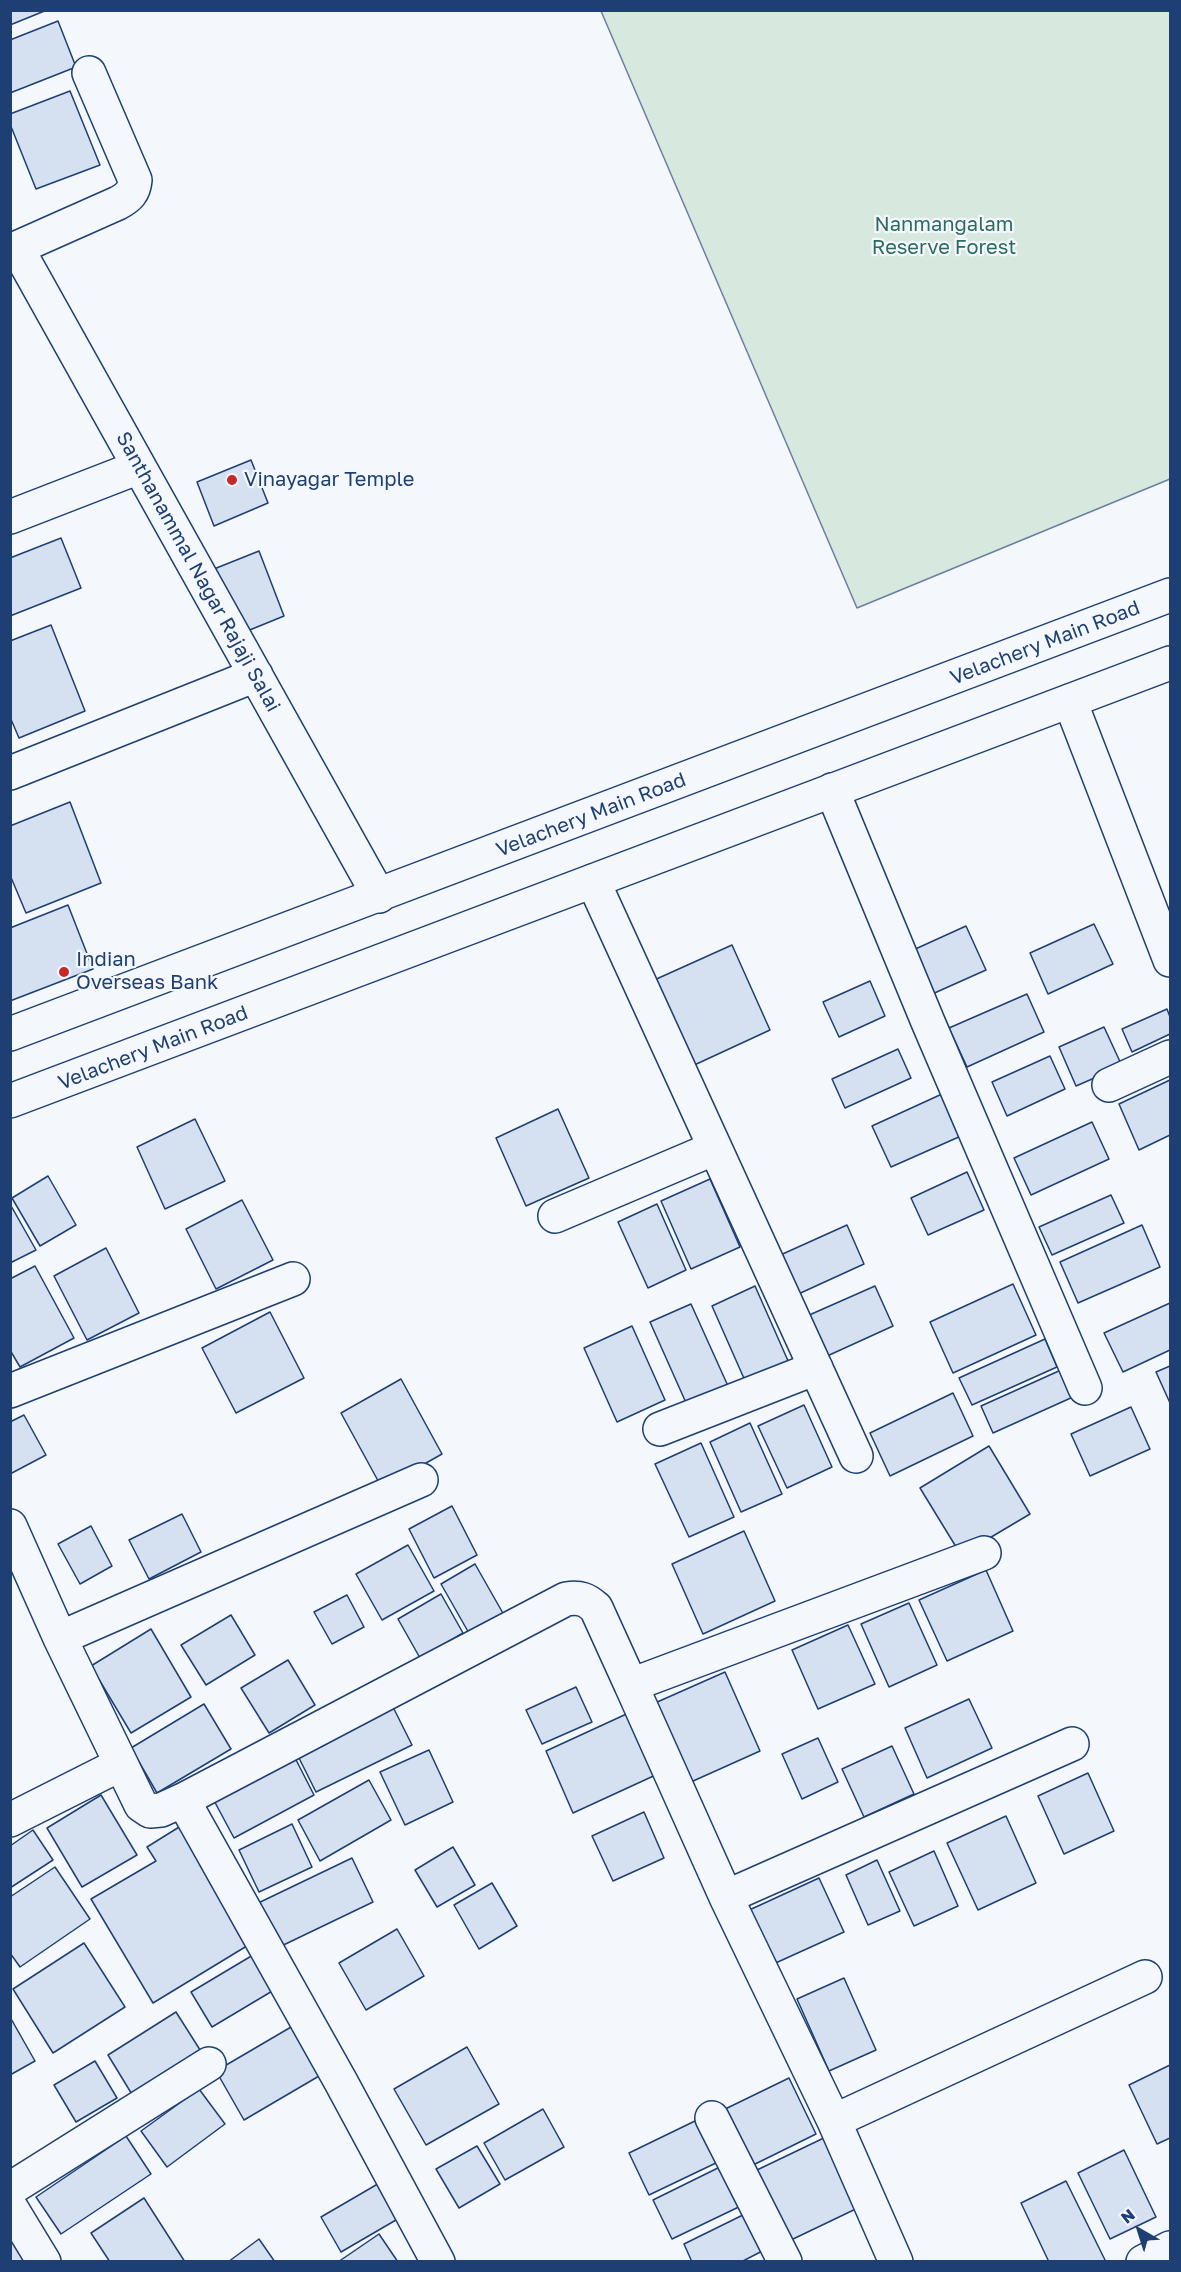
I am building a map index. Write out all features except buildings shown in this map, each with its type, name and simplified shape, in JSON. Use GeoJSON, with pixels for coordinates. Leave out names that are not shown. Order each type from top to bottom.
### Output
{"type":"FeatureCollection","features":[{"type":"Feature","properties":{"kind":"street"},"geometry":{"type":"LineString","coordinates":[[14,249],[118,203],[128,197],[134,189],[135,180],[89,73]]}},
{"type":"Feature","properties":{"kind":"street","name":"Santhanammal Nagar Rajaji Salai"},"geometry":{"type":"LineString","coordinates":[[14,249],[379,896]]}},
{"type":"Feature","properties":{"kind":"street"},"geometry":{"type":"LineString","coordinates":[[10,518],[139,467]]}},
{"type":"Feature","properties":{"kind":"street","name":"Velachery Main Road"},"geometry":{"type":"LineString","coordinates":[[10,1034],[1170,595]]}},
{"type":"Feature","properties":{"kind":"street","name":"Velachery Main Road"},"geometry":{"type":"LineString","coordinates":[[10,1101],[1170,663]]}},
{"type":"Feature","properties":{"kind":"street"},"geometry":{"type":"LineString","coordinates":[[10,773],[256,675]]}},
{"type":"Feature","properties":{"kind":"street"},"geometry":{"type":"LineString","coordinates":[[1070,701],[1170,960]]}},
{"type":"Feature","properties":{"kind":"street"},"geometry":{"type":"LineString","coordinates":[[832,790],[928,1022],[1085,1388]]}},
{"type":"Feature","properties":{"kind":"street"},"geometry":{"type":"LineString","coordinates":[[593,881],[856,1456]]}},
{"type":"Feature","properties":{"kind":"street"},"geometry":{"type":"LineString","coordinates":[[1109,1085],[1170,1057]]}},
{"type":"Feature","properties":{"kind":"street"},"geometry":{"type":"LineString","coordinates":[[555,1216],[716,1148]]}},
{"type":"Feature","properties":{"kind":"street"},"geometry":{"type":"LineString","coordinates":[[10,1391],[293,1279]]}},
{"type":"Feature","properties":{"kind":"street"},"geometry":{"type":"LineString","coordinates":[[660,1428],[816,1368]]}},
{"type":"Feature","properties":{"kind":"street"},"geometry":{"type":"LineString","coordinates":[[60,1638],[421,1480]]}},
{"type":"Feature","properties":{"kind":"street"},"geometry":{"type":"LineString","coordinates":[[10,1526],[60,1638],[141,1805],[150,1811],[161,1810],[183,1800],[567,1599],[577,1597],[588,1600],[596,1608],[726,1897],[834,2121],[896,2262]]}},
{"type":"Feature","properties":{"kind":"street"},"geometry":{"type":"LineString","coordinates":[[631,1686],[984,1553]]}},
{"type":"Feature","properties":{"kind":"street"},"geometry":{"type":"LineString","coordinates":[[726,1897],[1072,1744]]}},
{"type":"Feature","properties":{"kind":"street"},"geometry":{"type":"LineString","coordinates":[[10,1820],[121,1764]]}},
{"type":"Feature","properties":{"kind":"street"},"geometry":{"type":"LineString","coordinates":[[183,1800],[341,2082],[438,2262]]}},
{"type":"Feature","properties":{"kind":"street"},"geometry":{"type":"LineString","coordinates":[[834,2121],[1145,1977]]}},
{"type":"Feature","properties":{"kind":"street"},"geometry":{"type":"LineString","coordinates":[[10,2189],[209,2064]]}},
{"type":"Feature","properties":{"kind":"street"},"geometry":{"type":"LineString","coordinates":[[712,2118],[785,2262]]}},
{"type":"Feature","properties":{"kind":"street"},"geometry":{"type":"LineString","coordinates":[[10,2206],[44,2262]]}},
{"type":"Feature","properties":{"kind":"street"},"geometry":{"type":"LineString","coordinates":[[1143,2262],[1170,2248]]}},
{"type":"Feature","properties":{"kind":"green space","name":"Nanmangalam Reserve Forest"},"geometry":{"type":"Polygon","coordinates":[[[601,11],[1170,11],[1170,479],[857,608],[601,11]]]}},
{"type":"Feature","properties":{"kind":"place","name":"Vinayagar Temple"},"geometry":{"type":"Point","coordinates":[232,480]}},
{"type":"Feature","properties":{"kind":"place","name":"Indian Overseas Bank"},"geometry":{"type":"Point","coordinates":[64,972]}}]}
